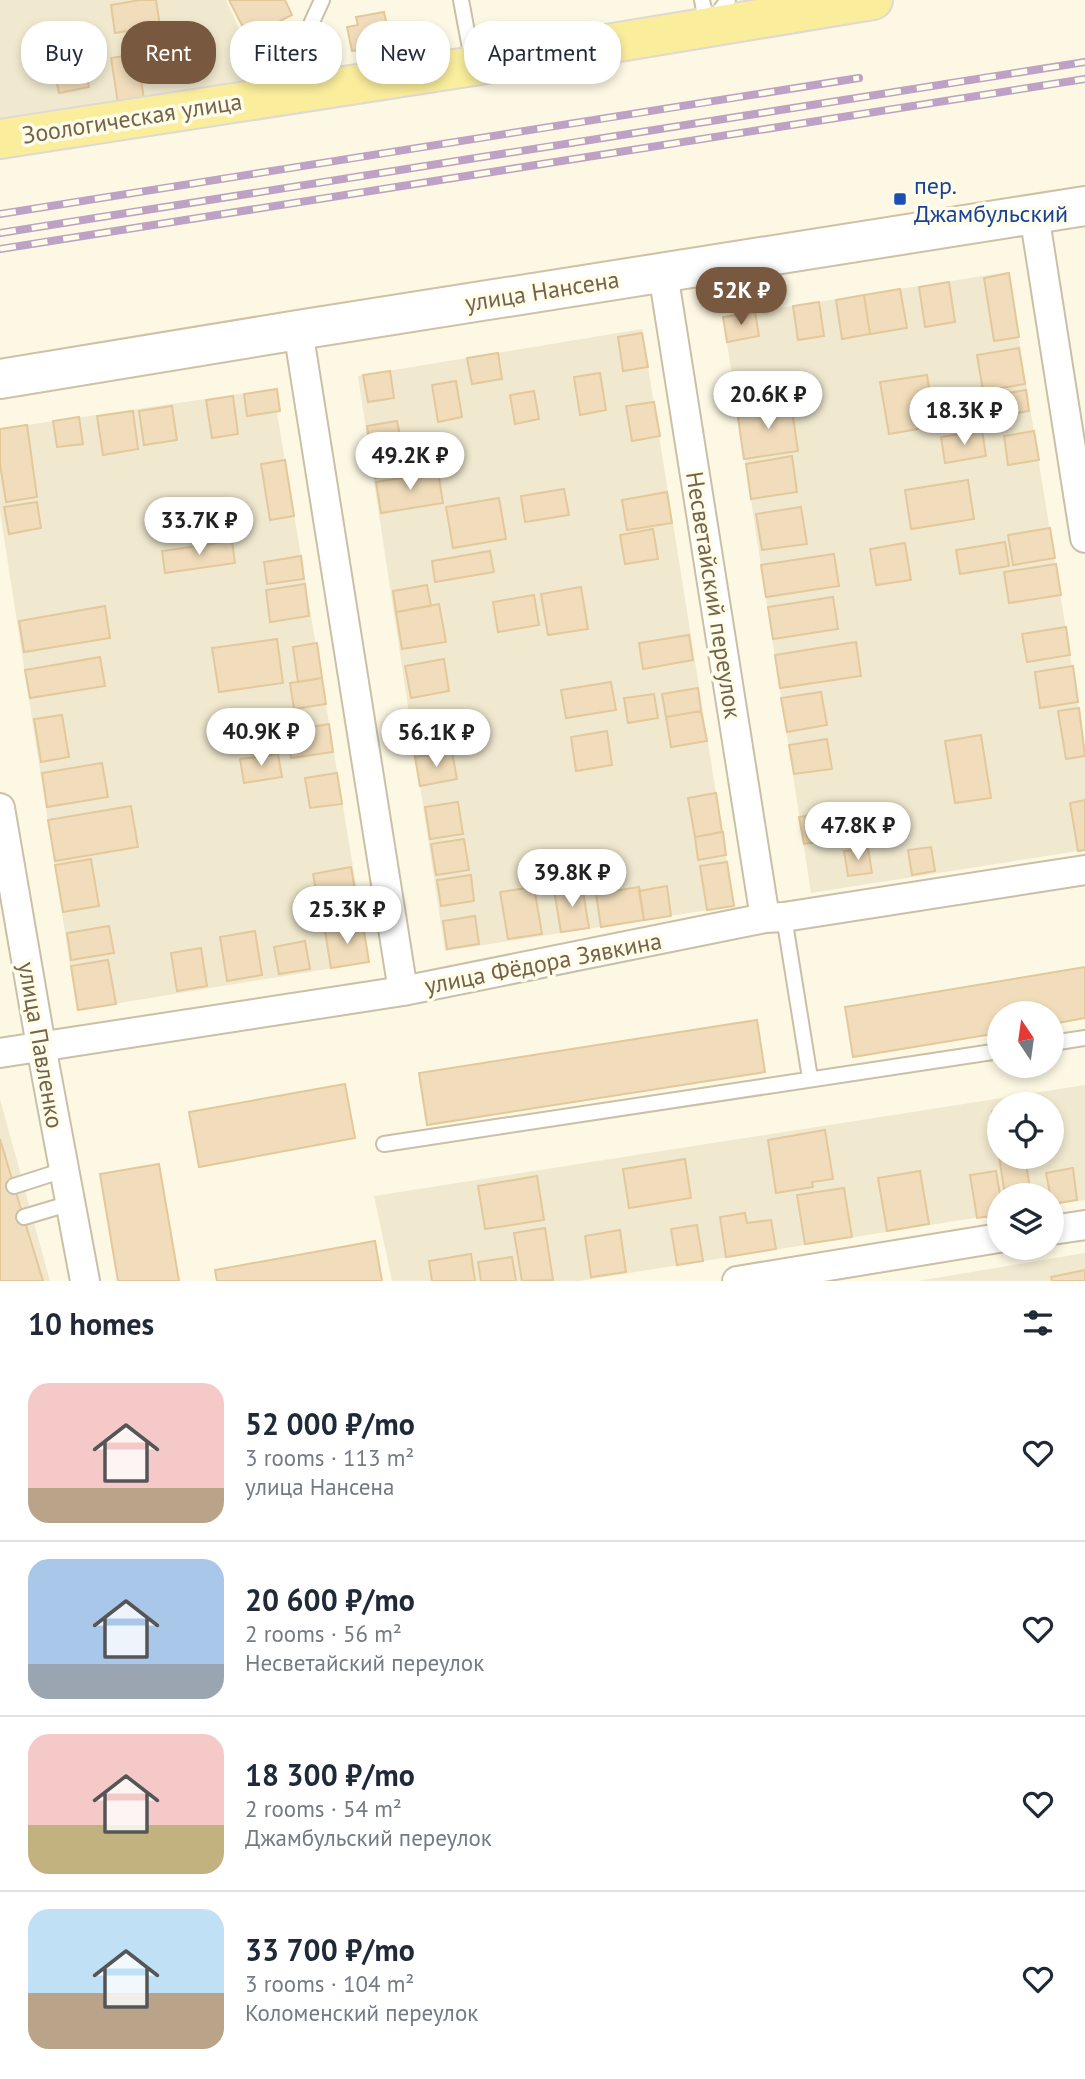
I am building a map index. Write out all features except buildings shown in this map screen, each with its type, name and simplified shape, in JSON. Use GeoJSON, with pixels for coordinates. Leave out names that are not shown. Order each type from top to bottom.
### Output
{"type":"FeatureCollection","features":[{"type":"Feature","properties":{"kind":"main road"},"geometry":{"type":"LineString","coordinates":[[621,31],[712,9],[873,0]]}},
{"type":"Feature","properties":{"kind":"main road"},"geometry":{"type":"LineString","coordinates":[[316,89],[464,67]]}},
{"type":"Feature","properties":{"kind":"main road","name":"Зоологическая улица"},"geometry":{"type":"LineString","coordinates":[[0,139],[316,89]]}},
{"type":"Feature","properties":{"kind":"main road","name":"улица Нансена"},"geometry":{"type":"LineString","coordinates":[[0,379],[1085,206]]}},
{"type":"Feature","properties":{"kind":"street"},"geometry":{"type":"LineString","coordinates":[[1034,214],[1085,538]]}},
{"type":"Feature","properties":{"kind":"street","name":"Несветайский переулок"},"geometry":{"type":"LineString","coordinates":[[663,273],[775,918]]}},
{"type":"Feature","properties":{"kind":"street"},"geometry":{"type":"LineString","coordinates":[[298,330],[403,991]]}},
{"type":"Feature","properties":{"kind":"street","name":"улица Павленко"},"geometry":{"type":"LineString","coordinates":[[0,808],[85,1281]]}},
{"type":"Feature","properties":{"kind":"street","name":"улица Фёдора Зявкина"},"geometry":{"type":"LineString","coordinates":[[0,1053],[403,991],[775,918],[1085,870]]}},
{"type":"Feature","properties":{"kind":"street"},"geometry":{"type":"LineString","coordinates":[[1064,1228],[1085,1224]]}},
{"type":"Feature","properties":{"kind":"street"},"geometry":{"type":"LineString","coordinates":[[737,1281],[987,1240]]}},
{"type":"Feature","properties":{"kind":"lane"},"geometry":{"type":"LineString","coordinates":[[316,89],[306,35],[322,0]]}},
{"type":"Feature","properties":{"kind":"lane"},"geometry":{"type":"LineString","coordinates":[[461,0],[465,21]]}},
{"type":"Feature","properties":{"kind":"lane"},"geometry":{"type":"LineString","coordinates":[[775,918],[810,1078]]}},
{"type":"Feature","properties":{"kind":"lane"},"geometry":{"type":"LineString","coordinates":[[1064,1041],[1085,1038]]}},
{"type":"Feature","properties":{"kind":"lane"},"geometry":{"type":"LineString","coordinates":[[384,1144],[987,1053]]}},
{"type":"Feature","properties":{"kind":"lane"},"geometry":{"type":"LineString","coordinates":[[14,1186],[64,1170]]}},
{"type":"Feature","properties":{"kind":"lane"},"geometry":{"type":"LineString","coordinates":[[24,1217],[71,1203]]}},
{"type":"Feature","properties":{"kind":"shaded area"},"geometry":{"type":"Polygon","coordinates":[[[0,0],[226,0],[236,21],[230,21],[230,84],[0,118],[0,0]]]}},
{"type":"Feature","properties":{"kind":"shaded area"},"geometry":{"type":"Polygon","coordinates":[[[1008,272],[1085,747],[1085,850],[811,893],[723,317],[1008,272]]]}},
{"type":"Feature","properties":{"kind":"shaded area"},"geometry":{"type":"Polygon","coordinates":[[[642,329],[734,906],[445,951],[358,376],[642,329]]]}},
{"type":"Feature","properties":{"kind":"shaded area"},"geometry":{"type":"Polygon","coordinates":[[[273,389],[369,962],[77,1010],[0,512],[0,429],[273,389]]]}},
{"type":"Feature","properties":{"kind":"shaded area"},"geometry":{"type":"Polygon","coordinates":[[[1085,1085],[1085,1200],[1064,1203],[1064,1183],[987,1183],[987,1216],[579,1281],[392,1281],[374,1196],[987,1100],[987,1169],[1064,1169],[1064,1092],[1040,1092],[1085,1085]]]}},
{"type":"Feature","properties":{"kind":"shaded area"},"geometry":{"type":"Polygon","coordinates":[[[0,1099],[50,1281],[0,1281],[0,1099]]]}},
{"type":"Feature","properties":{"kind":"shaded area"},"geometry":{"type":"Polygon","coordinates":[[[1085,1253],[1085,1281],[918,1281],[1043,1260],[1064,1260],[1064,1257],[1085,1253]]]}},
{"type":"Feature","properties":{"kind":"railway"},"geometry":{"type":"LineString","coordinates":[[0,233],[1085,62]]}},
{"type":"Feature","properties":{"kind":"railway"},"geometry":{"type":"LineString","coordinates":[[0,214],[859,78]]}},
{"type":"Feature","properties":{"kind":"railway"},"geometry":{"type":"LineString","coordinates":[[0,249],[1085,79]]}},
{"type":"Feature","properties":{"kind":"place","name":"пер. Джамбульский"},"geometry":{"type":"Point","coordinates":[900,199]}}]}
